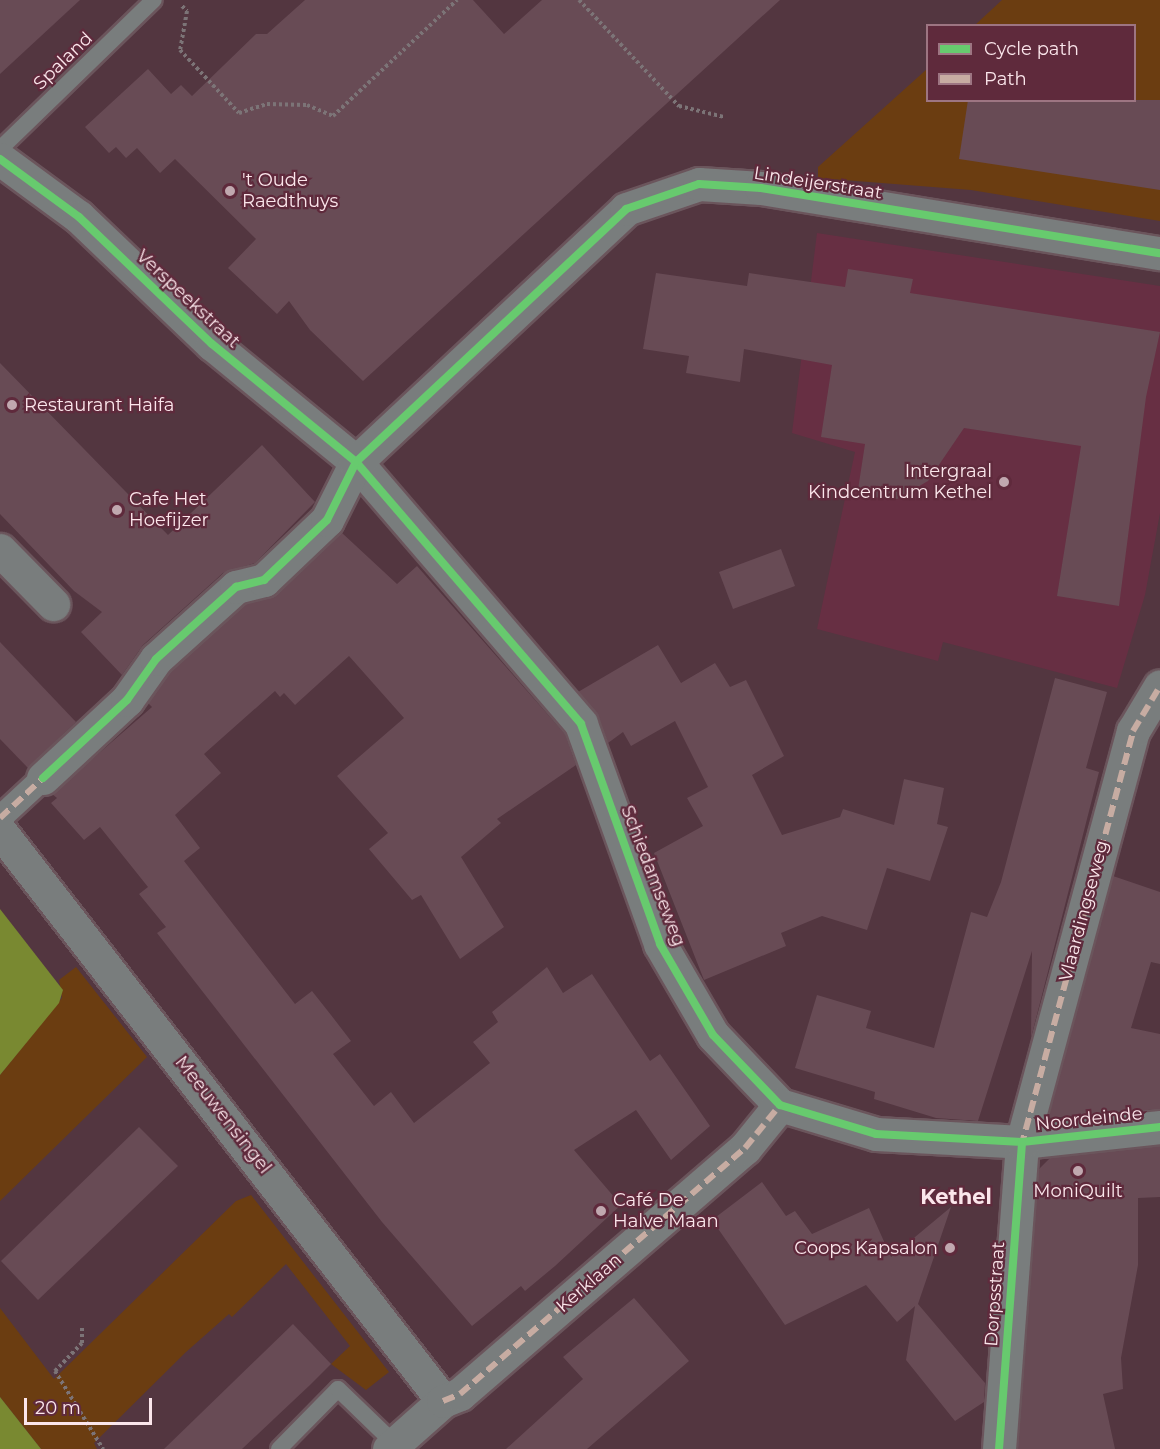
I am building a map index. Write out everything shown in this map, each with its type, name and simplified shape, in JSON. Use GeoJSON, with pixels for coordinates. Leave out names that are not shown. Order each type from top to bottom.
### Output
{"type":"FeatureCollection","features":[{"type":"Feature","properties":{"kind":"street","name":"Verspeekstraat"},"geometry":{"type":"LineString","coordinates":[[0,159],[79,217],[212,344],[356,462]]}},
{"type":"Feature","properties":{"kind":"street","name":"Lindeijerstraat"},"geometry":{"type":"LineString","coordinates":[[356,462],[626,209],[699,184],[761,188],[1160,253]]}},
{"type":"Feature","properties":{"kind":"street"},"geometry":{"type":"LineString","coordinates":[[0,818],[127,700],[156,659],[236,587],[264,580],[327,520],[356,462]]}},
{"type":"Feature","properties":{"kind":"street","name":"Schiedamseweg"},"geometry":{"type":"LineString","coordinates":[[356,462],[581,724],[660,944],[713,1035],[780,1105],[876,1134],[1022,1142]]}},
{"type":"Feature","properties":{"kind":"street"},"geometry":{"type":"LineString","coordinates":[[0,550],[53,604]]}},
{"type":"Feature","properties":{"kind":"street","name":"Vlaardingseweg"},"geometry":{"type":"LineString","coordinates":[[1022,1142],[1132,731],[1160,686]]}},
{"type":"Feature","properties":{"kind":"street","name":"Meeuwensingel"},"geometry":{"type":"LineString","coordinates":[[0,831],[443,1401]]}},
{"type":"Feature","properties":{"kind":"street","name":"Kerklaan"},"geometry":{"type":"LineString","coordinates":[[392,1446],[443,1401],[460,1394],[745,1148],[780,1105]]}},
{"type":"Feature","properties":{"kind":"street","name":"Noordeinde"},"geometry":{"type":"LineString","coordinates":[[1022,1142],[1160,1126]]}},
{"type":"Feature","properties":{"kind":"street","name":"Dorpsstraat"},"geometry":{"type":"LineString","coordinates":[[999,1449],[1022,1142]]}},
{"type":"Feature","properties":{"kind":"lane","name":"Spaland"},"geometry":{"type":"LineString","coordinates":[[0,149],[154,0]]}},
{"type":"Feature","properties":{"kind":"lane"},"geometry":{"type":"LineString","coordinates":[[279,1449],[338,1389],[392,1446]]}},
{"type":"Feature","properties":{"kind":"path"},"geometry":{"type":"LineString","coordinates":[[177,0],[187,10],[180,50],[239,113],[267,104],[307,105],[333,116],[457,0]]}},
{"type":"Feature","properties":{"kind":"path"},"geometry":{"type":"LineString","coordinates":[[579,0],[679,106],[724,117]]}},
{"type":"Feature","properties":{"kind":"path"},"geometry":{"type":"LineString","coordinates":[[82,1328],[82,1343],[55,1371],[103,1449]]}},
{"type":"Feature","properties":{"kind":"shaded area"},"geometry":{"type":"Polygon","coordinates":[[[1002,0],[1160,0],[1160,221],[971,190],[818,178],[818,167],[926,70],[926,102],[1136,102],[1136,24],[976,24],[1002,0]]]}},
{"type":"Feature","properties":{"kind":"shaded area","name":"Intergraal Kindcentrum Kethel"},"geometry":{"type":"Polygon","coordinates":[[[817,233],[1160,286],[1160,513],[1145,595],[1117,688],[943,642],[938,661],[817,629],[855,452],[792,433],[817,233]]]}},
{"type":"Feature","properties":{"kind":"shaded area"},"geometry":{"type":"Polygon","coordinates":[[[0,909],[63,990],[59,1003],[0,1075],[0,909]]]}},
{"type":"Feature","properties":{"kind":"shaded area"},"geometry":{"type":"Polygon","coordinates":[[[76,967],[147,1057],[0,1201],[0,1075],[62,998],[59,980],[76,967]]]}},
{"type":"Feature","properties":{"kind":"shaded area"},"geometry":{"type":"Polygon","coordinates":[[[251,1195],[389,1372],[366,1390],[331,1364],[350,1346],[286,1264],[232,1317],[229,1314],[186,1352],[94,1443],[97,1449],[41,1449],[0,1397],[0,1308],[54,1379],[236,1201],[251,1195]]]}},
{"type":"Feature","properties":{"kind":"shaded area"},"geometry":{"type":"Polygon","coordinates":[[[0,1397],[41,1449],[0,1449],[0,1397]]]}},
{"type":"Feature","properties":{"kind":"building"},"geometry":{"type":"Polygon","coordinates":[[[0,0],[80,0],[0,74],[0,0]]]}},
{"type":"Feature","properties":{"kind":"building"},"geometry":{"type":"Polygon","coordinates":[[[305,0],[473,0],[504,34],[542,0],[780,0],[363,381],[310,330],[289,301],[277,314],[228,268],[256,239],[175,159],[160,173],[137,148],[126,158],[116,147],[109,153],[85,127],[148,69],[171,94],[181,85],[192,96],[256,34],[267,34],[305,0]]]}},
{"type":"Feature","properties":{"kind":"building"},"geometry":{"type":"Polygon","coordinates":[[[1160,100],[1160,190],[959,159],[968,102],[1160,100]]]}},
{"type":"Feature","properties":{"kind":"building"},"geometry":{"type":"Polygon","coordinates":[[[848,269],[913,279],[910,293],[1160,332],[1146,397],[1119,606],[1057,596],[1081,446],[964,428],[928,481],[897,499],[857,496],[865,444],[821,437],[832,365],[744,349],[740,382],[686,373],[689,356],[643,349],[656,273],[747,286],[749,273],[845,287],[848,269]]]}},
{"type":"Feature","properties":{"kind":"building"},"geometry":{"type":"Polygon","coordinates":[[[0,363],[168,535],[262,445],[315,502],[255,563],[223,573],[143,645],[122,675],[81,632],[102,612],[74,591],[0,514],[0,363]]]}},
{"type":"Feature","properties":{"kind":"building"},"geometry":{"type":"Polygon","coordinates":[[[341,532],[397,584],[417,566],[565,734],[576,765],[497,819],[501,823],[461,857],[504,927],[460,959],[421,895],[412,900],[369,849],[388,833],[337,776],[404,718],[349,656],[295,705],[284,693],[280,697],[275,691],[204,754],[221,773],[175,815],[200,848],[184,861],[295,1004],[312,991],[331,1015],[351,1041],[333,1054],[374,1106],[391,1092],[414,1123],[490,1063],[473,1042],[498,1022],[492,1012],[547,967],[563,993],[592,974],[650,1061],[660,1054],[710,1126],[671,1160],[636,1110],[574,1150],[621,1205],[525,1291],[521,1286],[472,1326],[382,1222],[157,933],[166,927],[139,894],[148,887],[100,827],[84,840],[51,803],[57,798],[52,794],[152,707],[148,703],[170,672],[245,604],[277,594],[341,532]]]}},
{"type":"Feature","properties":{"kind":"building"},"geometry":{"type":"Polygon","coordinates":[[[781,549],[795,586],[733,609],[719,572],[781,549]]]}},
{"type":"Feature","properties":{"kind":"building"},"geometry":{"type":"Polygon","coordinates":[[[0,642],[76,722],[28,768],[0,739],[0,642]]]}},
{"type":"Feature","properties":{"kind":"building"},"geometry":{"type":"Polygon","coordinates":[[[658,645],[681,683],[715,663],[730,687],[746,680],[784,756],[752,775],[782,835],[840,817],[843,809],[894,825],[904,779],[944,788],[937,824],[948,827],[930,881],[887,868],[867,930],[822,916],[781,933],[786,946],[704,980],[654,853],[703,826],[687,798],[708,787],[675,721],[631,746],[623,732],[608,743],[598,717],[578,692],[658,645]]]}},
{"type":"Feature","properties":{"kind":"building"},"geometry":{"type":"Polygon","coordinates":[[[1055,678],[1107,692],[1086,768],[1099,772],[1031,1038],[1032,951],[978,1121],[936,1118],[874,1099],[875,1092],[795,1068],[817,995],[871,1011],[866,1028],[934,1048],[971,912],[987,917],[1001,882],[1055,678]]]}},
{"type":"Feature","properties":{"kind":"building"},"geometry":{"type":"Polygon","coordinates":[[[1113,876],[1160,892],[1160,964],[1151,962],[1131,1028],[1160,1034],[1160,1109],[1048,1118],[1113,876]]]}},
{"type":"Feature","properties":{"kind":"building"},"geometry":{"type":"Polygon","coordinates":[[[139,1127],[178,1166],[38,1300],[1,1261],[139,1127]]]}},
{"type":"Feature","properties":{"kind":"building"},"geometry":{"type":"Polygon","coordinates":[[[1160,1146],[1160,1197],[1138,1198],[1138,1265],[1121,1358],[1123,1389],[1103,1394],[1115,1449],[1018,1449],[1039,1169],[1050,1158],[1160,1146]]]}},
{"type":"Feature","properties":{"kind":"building"},"geometry":{"type":"Polygon","coordinates":[[[762,1182],[786,1216],[795,1211],[812,1234],[869,1208],[891,1257],[951,1207],[918,1304],[985,1383],[984,1402],[955,1421],[906,1360],[915,1306],[897,1322],[866,1285],[785,1325],[712,1220],[762,1182]]]}},
{"type":"Feature","properties":{"kind":"building"},"geometry":{"type":"Polygon","coordinates":[[[634,1298],[689,1361],[587,1449],[506,1449],[583,1379],[563,1357],[634,1298]]]}},
{"type":"Feature","properties":{"kind":"building"},"geometry":{"type":"Polygon","coordinates":[[[293,1324],[331,1364],[310,1385],[242,1449],[164,1449],[293,1324]]]}},
{"type":"Feature","properties":{"kind":"marked path"},"geometry":{"type":"LineString","coordinates":[[1021,1147],[1133,731],[1160,686]]}},
{"type":"Feature","properties":{"kind":"marked path"},"geometry":{"type":"LineString","coordinates":[[0,818],[43,778]]}},
{"type":"Feature","properties":{"kind":"marked path"},"geometry":{"type":"LineString","coordinates":[[443,1401],[460,1394],[745,1148],[780,1105]]}},
{"type":"Feature","properties":{"kind":"cycle path"},"geometry":{"type":"LineString","coordinates":[[0,159],[79,217],[212,344],[356,462],[581,724],[660,944],[713,1035],[780,1105],[876,1134],[1022,1142],[1160,1127]]}},
{"type":"Feature","properties":{"kind":"cycle path"},"geometry":{"type":"LineString","coordinates":[[43,778],[127,700],[156,659],[236,587],[264,580],[327,520],[356,462],[626,209],[699,184],[761,188],[1160,253]]}},
{"type":"Feature","properties":{"kind":"cycle path"},"geometry":{"type":"LineString","coordinates":[[999,1449],[1022,1142]]}},
{"type":"Feature","properties":{"kind":"place","name":"'t Oude Raedthuys"},"geometry":{"type":"Point","coordinates":[230,191]}},
{"type":"Feature","properties":{"kind":"place","name":"Restaurant Haifa"},"geometry":{"type":"Point","coordinates":[12,405]}},
{"type":"Feature","properties":{"kind":"place","name":"Intergraal Kindcentrum Kethel"},"geometry":{"type":"Point","coordinates":[1004,482]}},
{"type":"Feature","properties":{"kind":"place","name":"Cafe Het Hoefijzer"},"geometry":{"type":"Point","coordinates":[117,510]}},
{"type":"Feature","properties":{"kind":"place","name":"MoniQuilt"},"geometry":{"type":"Point","coordinates":[1078,1171]}},
{"type":"Feature","properties":{"kind":"place","name":"Café De Halve Maan"},"geometry":{"type":"Point","coordinates":[601,1211]}},
{"type":"Feature","properties":{"kind":"place","name":"Coops Kapsalon"},"geometry":{"type":"Point","coordinates":[950,1248]}},
{"type":"Feature","properties":{"kind":"district","name":"Kethel"},"geometry":{"type":"Point","coordinates":[956,1197]}}]}
